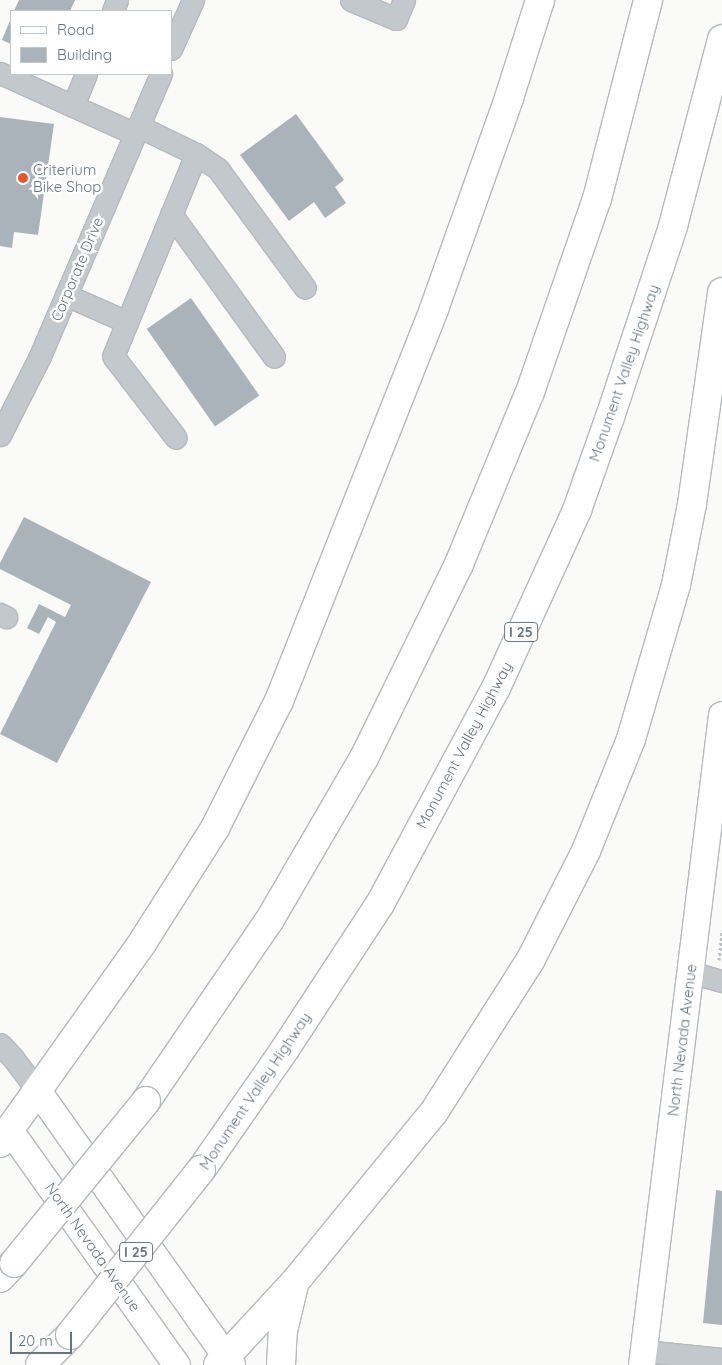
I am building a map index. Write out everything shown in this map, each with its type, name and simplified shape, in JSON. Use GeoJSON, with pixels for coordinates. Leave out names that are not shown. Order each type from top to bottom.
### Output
{"type":"FeatureCollection","features":[{"type":"Feature","properties":{"kind":"highway"},"geometry":{"type":"LineString","coordinates":[[3,1131],[38,1091],[144,940],[215,828],[279,701],[434,309],[509,98],[540,0]]}},
{"type":"Feature","properties":{"kind":"highway"},"geometry":{"type":"LineString","coordinates":[[7,1271],[146,1100],[269,921],[359,767],[459,564],[530,392],[597,199],[648,0]]}},
{"type":"Feature","properties":{"kind":"highway","name":"Monument Valley Highway"},"geometry":{"type":"LineString","coordinates":[[40,1365],[70,1335],[201,1170],[285,1049],[380,904],[496,688],[576,510],[610,417],[673,226],[722,39]]}},
{"type":"Feature","properties":{"kind":"highway"},"geometry":{"type":"LineString","coordinates":[[225,1362],[294,1284],[434,1112],[530,961],[586,851],[631,739],[676,585],[692,504],[722,292]]}},
{"type":"Feature","properties":{"kind":"highway"},"geometry":{"type":"LineString","coordinates":[[281,1365],[283,1331],[294,1284]]}},
{"type":"Feature","properties":{"kind":"main road","name":"North Nevada Avenue"},"geometry":{"type":"LineString","coordinates":[[643,1358],[690,972],[716,808],[722,715]]}},
{"type":"Feature","properties":{"kind":"main road"},"geometry":{"type":"LineString","coordinates":[[38,1091],[225,1362]]}},
{"type":"Feature","properties":{"kind":"main road","name":"North Nevada Avenue"},"geometry":{"type":"LineString","coordinates":[[3,1131],[177,1365]]}},
{"type":"Feature","properties":{"kind":"street"},"geometry":{"type":"LineString","coordinates":[[172,48],[193,0]]}},
{"type":"Feature","properties":{"kind":"street"},"geometry":{"type":"LineString","coordinates":[[351,0],[396,20],[404,0]]}},
{"type":"Feature","properties":{"kind":"street"},"geometry":{"type":"LineString","coordinates":[[0,73],[73,106],[196,154],[218,169],[305,288]]}},
{"type":"Feature","properties":{"kind":"street"},"geometry":{"type":"LineString","coordinates":[[73,106],[86,75]]}},
{"type":"Feature","properties":{"kind":"street","name":"Corporate Drive"},"geometry":{"type":"LineString","coordinates":[[0,434],[40,356],[161,75]]}},
{"type":"Feature","properties":{"kind":"street"},"geometry":{"type":"LineString","coordinates":[[176,438],[113,356],[196,154]]}},
{"type":"Feature","properties":{"kind":"street"},"geometry":{"type":"LineString","coordinates":[[171,214],[274,358]]}},
{"type":"Feature","properties":{"kind":"street"},"geometry":{"type":"LineString","coordinates":[[66,295],[127,322]]}},
{"type":"Feature","properties":{"kind":"street"},"geometry":{"type":"LineString","coordinates":[[690,972],[722,981]]}},
{"type":"Feature","properties":{"kind":"street"},"geometry":{"type":"LineString","coordinates":[[0,1044],[14,1058],[38,1091]]}},
{"type":"Feature","properties":{"kind":"street"},"geometry":{"type":"LineString","coordinates":[[643,1358],[722,1359]]}},
{"type":"Feature","properties":{"kind":"building"},"geometry":{"type":"Polygon","coordinates":[[[19,0],[75,0],[70,10],[14,10],[19,0]]]}},
{"type":"Feature","properties":{"kind":"building"},"geometry":{"type":"Polygon","coordinates":[[[10,20],[10,44],[2,40],[10,20]]]}},
{"type":"Feature","properties":{"kind":"building"},"geometry":{"type":"Polygon","coordinates":[[[296,114],[344,180],[335,187],[346,203],[325,218],[314,202],[289,221],[240,155],[296,114]]]}},
{"type":"Feature","properties":{"kind":"building","name":"Criterium Bike Shop"},"geometry":{"type":"Polygon","coordinates":[[[0,117],[54,124],[38,235],[14,232],[12,248],[0,246],[0,117]]]}},
{"type":"Feature","properties":{"kind":"building"},"geometry":{"type":"Polygon","coordinates":[[[191,298],[259,395],[215,426],[147,329],[191,298]]]}},
{"type":"Feature","properties":{"kind":"building"},"geometry":{"type":"Polygon","coordinates":[[[24,517],[151,582],[57,763],[0,734],[56,622],[48,617],[39,634],[27,628],[39,604],[65,617],[71,605],[0,569],[0,563],[24,517]]]}},
{"type":"Feature","properties":{"kind":"building"},"geometry":{"type":"Polygon","coordinates":[[[716,1190],[722,1191],[722,1325],[703,1323],[716,1190]]]}},
{"type":"Feature","properties":{"kind":"place","name":"Criterium Bike Shop"},"geometry":{"type":"Point","coordinates":[23,178]}}]}
